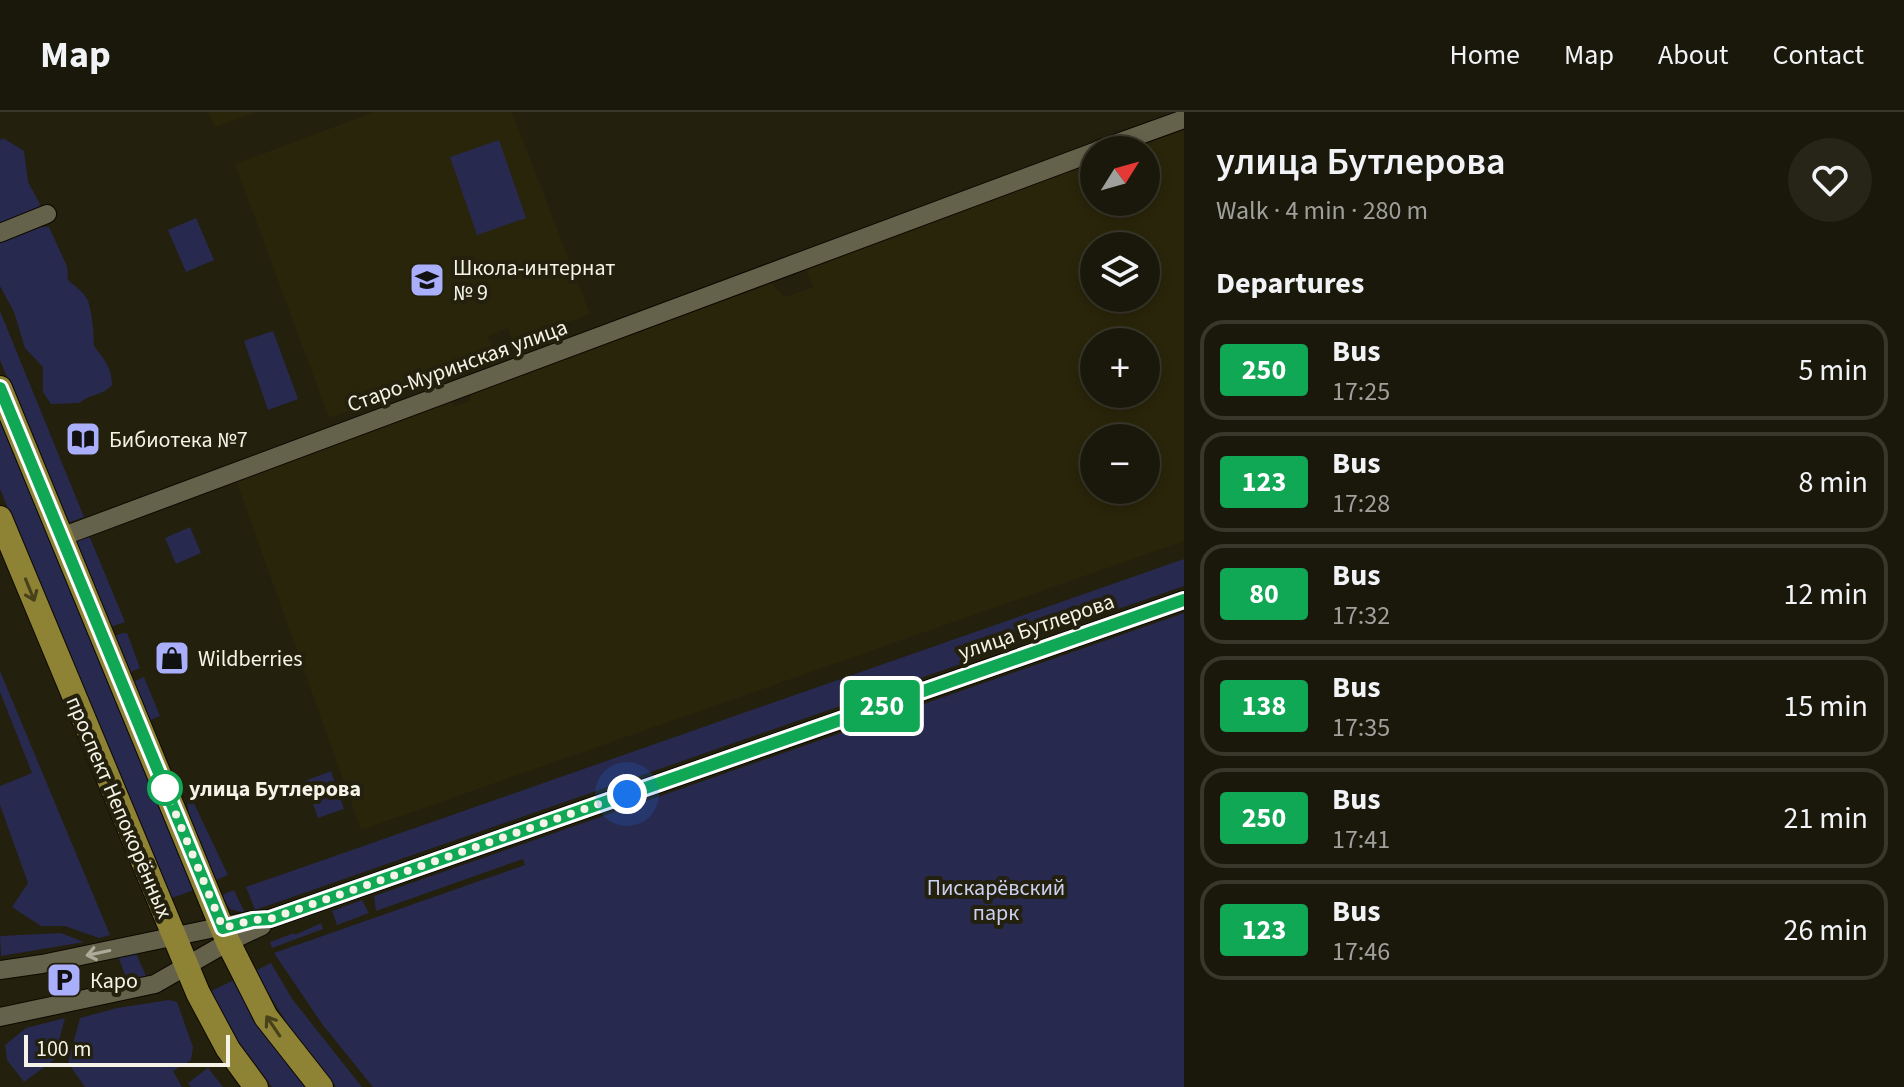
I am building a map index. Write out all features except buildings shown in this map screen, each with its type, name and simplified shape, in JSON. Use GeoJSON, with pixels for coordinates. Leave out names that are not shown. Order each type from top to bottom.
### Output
{"type":"FeatureCollection","features":[{"type":"Feature","properties":{"kind":"main road"},"geometry":{"type":"LineString","coordinates":[[0,388],[226,935],[266,1017],[321,1087]]}},
{"type":"Feature","properties":{"kind":"main road","name":"проспект Непокорённых"},"geometry":{"type":"LineString","coordinates":[[0,518],[187,967],[221,1037],[256,1087]]}},
{"type":"Feature","properties":{"kind":"street","name":"Старо-Муринская улица"},"geometry":{"type":"LineString","coordinates":[[1137,136],[1184,119]]}},
{"type":"Feature","properties":{"kind":"street","name":"Старо-Муринская улица"},"geometry":{"type":"LineString","coordinates":[[61,537],[1080,157]]}},
{"type":"Feature","properties":{"kind":"street"},"geometry":{"type":"LineString","coordinates":[[0,233],[47,214]]}},
{"type":"Feature","properties":{"kind":"street","name":"улица Бутлерова"},"geometry":{"type":"LineString","coordinates":[[0,970],[174,937],[257,930],[270,919],[1184,600]]}},
{"type":"Feature","properties":{"kind":"street","name":"улица Бутлерова"},"geometry":{"type":"LineString","coordinates":[[0,1017],[155,984],[187,967],[226,935]]}},
{"type":"Feature","properties":{"kind":"shaded area"},"geometry":{"type":"Polygon","coordinates":[[[208,112],[258,112],[215,127],[208,112]]]}},
{"type":"Feature","properties":{"kind":"shaded area","name":"Школа-интернат № 9"},"geometry":{"type":"Polygon","coordinates":[[[374,112],[512,112],[590,314],[514,343],[508,328],[488,336],[495,356],[329,418],[235,164],[374,112]]]}},
{"type":"Feature","properties":{"kind":"shaded area"},"geometry":{"type":"Polygon","coordinates":[[[1184,129],[1184,541],[361,830],[236,480],[451,401],[454,407],[470,401],[472,393],[771,283],[784,297],[813,287],[806,269],[1080,166],[1080,216],[1160,216],[1160,138],[1184,129]]]}},
{"type":"Feature","properties":{"kind":"green space"},"geometry":{"type":"Polygon","coordinates":[[[3,138],[24,151],[28,182],[40,204],[31,227],[49,227],[67,266],[68,280],[87,299],[94,346],[111,374],[112,385],[80,403],[51,404],[43,392],[43,367],[25,348],[14,312],[0,286],[0,140],[3,138]]]}},
{"type":"Feature","properties":{"kind":"green space"},"geometry":{"type":"Polygon","coordinates":[[[499,140],[526,218],[477,235],[450,157],[499,140]]]}},
{"type":"Feature","properties":{"kind":"green space"},"geometry":{"type":"Polygon","coordinates":[[[196,218],[214,260],[186,272],[168,230],[196,218]]]}},
{"type":"Feature","properties":{"kind":"green space"},"geometry":{"type":"Polygon","coordinates":[[[0,311],[84,517],[67,523],[0,360],[0,311]]]}},
{"type":"Feature","properties":{"kind":"green space"},"geometry":{"type":"Polygon","coordinates":[[[273,331],[298,399],[268,410],[244,341],[273,331]]]}},
{"type":"Feature","properties":{"kind":"green space"},"geometry":{"type":"Polygon","coordinates":[[[0,420],[194,890],[169,899],[0,489],[0,420]]]}},
{"type":"Feature","properties":{"kind":"green space"},"geometry":{"type":"Polygon","coordinates":[[[190,527],[201,553],[176,564],[165,538],[190,527]]]}},
{"type":"Feature","properties":{"kind":"green space"},"geometry":{"type":"Polygon","coordinates":[[[88,533],[125,622],[110,627],[74,538],[88,533]]]}},
{"type":"Feature","properties":{"kind":"green space"},"geometry":{"type":"Polygon","coordinates":[[[1184,559],[1184,586],[255,910],[246,887],[1184,559]]]}},
{"type":"Feature","properties":{"kind":"green space","name":"Пискарёвский парк"},"geometry":{"type":"Polygon","coordinates":[[[1184,613],[1184,1087],[373,1087],[322,1024],[274,953],[525,865],[523,859],[376,911],[374,896],[1184,613]]]}},
{"type":"Feature","properties":{"kind":"green space"},"geometry":{"type":"Polygon","coordinates":[[[127,633],[140,668],[131,672],[135,681],[144,677],[160,716],[148,721],[114,636],[127,633]]]}},
{"type":"Feature","properties":{"kind":"green space"},"geometry":{"type":"Polygon","coordinates":[[[0,671],[110,935],[99,938],[65,926],[41,926],[12,907],[28,883],[0,805],[0,786],[32,773],[0,692],[0,671]]]}},
{"type":"Feature","properties":{"kind":"green space"},"geometry":{"type":"Polygon","coordinates":[[[331,771],[344,809],[318,818],[305,781],[331,771]]]}},
{"type":"Feature","properties":{"kind":"green space"},"geometry":{"type":"Polygon","coordinates":[[[191,797],[228,875],[214,881],[190,822],[187,799],[191,797]]]}},
{"type":"Feature","properties":{"kind":"green space"},"geometry":{"type":"Polygon","coordinates":[[[234,890],[245,913],[230,909],[220,896],[234,890]]]}},
{"type":"Feature","properties":{"kind":"green space"},"geometry":{"type":"Polygon","coordinates":[[[362,900],[369,913],[337,925],[332,911],[362,900]]]}},
{"type":"Feature","properties":{"kind":"green space"},"geometry":{"type":"Polygon","coordinates":[[[321,923],[323,929],[272,948],[270,942],[321,923]]]}},
{"type":"Feature","properties":{"kind":"green space"},"geometry":{"type":"Polygon","coordinates":[[[61,933],[84,942],[1,956],[0,936],[61,933]]]}},
{"type":"Feature","properties":{"kind":"green space"},"geometry":{"type":"Polygon","coordinates":[[[136,953],[146,976],[128,983],[118,956],[136,953]]]}},
{"type":"Feature","properties":{"kind":"green space"},"geometry":{"type":"Polygon","coordinates":[[[271,963],[293,1000],[362,1087],[336,1087],[291,1030],[255,971],[271,963]]]}},
{"type":"Feature","properties":{"kind":"green space"},"geometry":{"type":"Polygon","coordinates":[[[234,980],[265,1035],[307,1087],[272,1087],[238,1043],[209,992],[234,980]]]}},
{"type":"Feature","properties":{"kind":"green space"},"geometry":{"type":"Polygon","coordinates":[[[169,1000],[177,1002],[193,1047],[191,1060],[173,1071],[182,1087],[85,1087],[68,1063],[80,1018],[117,1008],[169,1000]]]}},
{"type":"Feature","properties":{"kind":"green space"},"geometry":{"type":"Polygon","coordinates":[[[65,1018],[54,1060],[24,1082],[7,1060],[5,1045],[26,1028],[65,1018]]]}},
{"type":"Feature","properties":{"kind":"green space"},"geometry":{"type":"Polygon","coordinates":[[[208,1068],[223,1087],[191,1087],[188,1083],[208,1068]]]}},
{"type":"Feature","properties":{"kind":"bus line","name":"250"},"geometry":{"type":"LineString","coordinates":[[0,388],[223,928],[270,919],[1184,600]]}},
{"type":"Feature","properties":{"kind":"place","name":"Школа-интернат № 9"},"geometry":{"type":"Point","coordinates":[427,280]}},
{"type":"Feature","properties":{"kind":"place","name":"Бибиотека №7"},"geometry":{"type":"Point","coordinates":[83,439]}},
{"type":"Feature","properties":{"kind":"place","name":"Wildberries"},"geometry":{"type":"Point","coordinates":[172,658]}},
{"type":"Feature","properties":{"kind":"place","name":"улица Бутлерова"},"geometry":{"type":"Point","coordinates":[165,788]}},
{"type":"Feature","properties":{"kind":"place","name":"Каро"},"geometry":{"type":"Point","coordinates":[64,980]}},
{"type":"Feature","properties":{"kind":"route"},"geometry":{"type":"LineString","coordinates":[[165,788],[223,928],[270,919],[627,794]]}}]}
